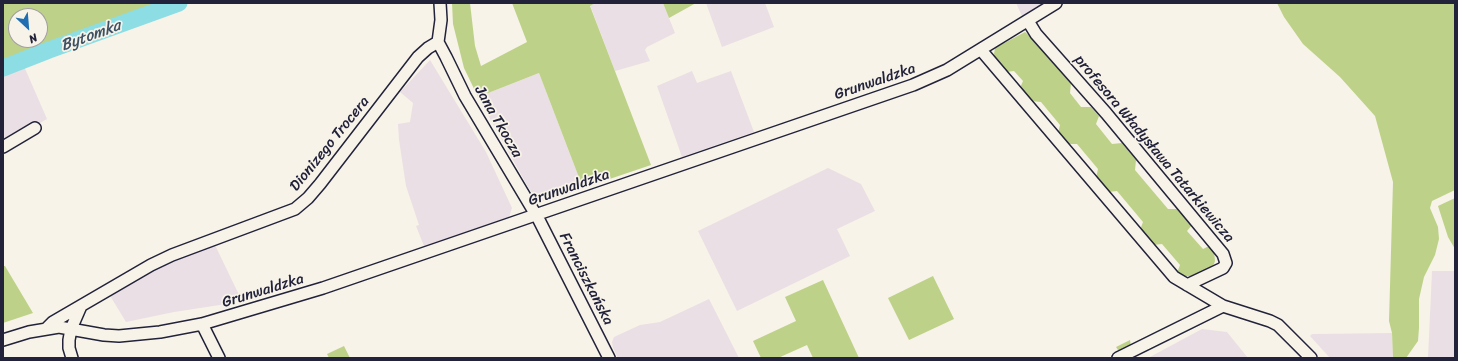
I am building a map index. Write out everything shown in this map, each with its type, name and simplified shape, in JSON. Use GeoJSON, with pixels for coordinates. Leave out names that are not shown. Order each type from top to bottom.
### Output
{"type":"FeatureCollection","features":[{"type":"Feature","properties":{"kind":"street"},"geometry":{"type":"LineString","coordinates":[[438,42],[441,20],[440,3]]}},
{"type":"Feature","properties":{"kind":"street","name":"Grunwaldzka"},"geometry":{"type":"LineString","coordinates":[[45,329],[71,329],[119,336],[160,332],[202,324],[323,288],[913,85],[947,70],[1056,3]]}},
{"type":"Feature","properties":{"kind":"street","name":"profesora Władysława Tatarkiewicza"},"geometry":{"type":"LineString","coordinates":[[1028,21],[1036,34],[1109,116],[1223,254],[1226,263],[1224,268],[1187,285]]}},
{"type":"Feature","properties":{"kind":"street","name":"Jana Tkocza"},"geometry":{"type":"LineString","coordinates":[[438,42],[465,96],[536,215]]}},
{"type":"Feature","properties":{"kind":"street","name":"Dionizego Trocera"},"geometry":{"type":"LineString","coordinates":[[45,329],[53,322],[134,274],[172,255],[295,209],[308,198],[413,63],[425,50],[438,42]]}},
{"type":"Feature","properties":{"kind":"street"},"geometry":{"type":"LineString","coordinates":[[981,50],[1174,277],[1223,306],[1270,320],[1278,325],[1311,358]]}},
{"type":"Feature","properties":{"kind":"street"},"geometry":{"type":"LineString","coordinates":[[3,147],[36,128]]}},
{"type":"Feature","properties":{"kind":"street","name":"Franciszkańska"},"geometry":{"type":"LineString","coordinates":[[536,215],[609,358]]}},
{"type":"Feature","properties":{"kind":"street"},"geometry":{"type":"LineString","coordinates":[[72,358],[69,348],[71,329],[82,305]]}},
{"type":"Feature","properties":{"kind":"street"},"geometry":{"type":"LineString","coordinates":[[1118,358],[1223,306]]}},
{"type":"Feature","properties":{"kind":"street"},"geometry":{"type":"LineString","coordinates":[[202,324],[219,358]]}},
{"type":"Feature","properties":{"kind":"street"},"geometry":{"type":"LineString","coordinates":[[3,340],[45,329]]}},
{"type":"Feature","properties":{"kind":"shaded area"},"geometry":{"type":"Polygon","coordinates":[[[595,3],[663,3],[675,33],[647,47],[645,50],[650,61],[615,71],[590,5],[595,3]]]}},
{"type":"Feature","properties":{"kind":"shaded area"},"geometry":{"type":"Polygon","coordinates":[[[706,3],[765,3],[774,27],[722,47],[706,3]]]}},
{"type":"Feature","properties":{"kind":"shaded area"},"geometry":{"type":"Polygon","coordinates":[[[1016,3],[1043,3],[1022,16],[1016,3]]]}},
{"type":"Feature","properties":{"kind":"shaded area"},"geometry":{"type":"Polygon","coordinates":[[[430,60],[486,152],[512,208],[509,217],[424,246],[416,226],[419,225],[406,186],[398,124],[410,122],[413,103],[400,92],[430,60]]]}},
{"type":"Feature","properties":{"kind":"shaded area"},"geometry":{"type":"Polygon","coordinates":[[[23,64],[47,119],[3,144],[3,73],[23,64]]]}},
{"type":"Feature","properties":{"kind":"shaded area"},"geometry":{"type":"Polygon","coordinates":[[[692,71],[697,83],[731,71],[754,132],[682,157],[657,86],[692,71]]]}},
{"type":"Feature","properties":{"kind":"shaded area"},"geometry":{"type":"Polygon","coordinates":[[[539,73],[583,188],[548,201],[541,201],[536,198],[528,187],[478,97],[539,73]]]}},
{"type":"Feature","properties":{"kind":"shaded area"},"geometry":{"type":"Polygon","coordinates":[[[828,168],[861,184],[875,211],[837,229],[850,256],[737,311],[698,231],[828,168]]]}},
{"type":"Feature","properties":{"kind":"shaded area"},"geometry":{"type":"Polygon","coordinates":[[[215,245],[241,299],[226,304],[174,312],[126,322],[109,294],[163,264],[215,245]]]}},
{"type":"Feature","properties":{"kind":"shaded area"},"geometry":{"type":"Polygon","coordinates":[[[1432,271],[1455,271],[1455,358],[1428,358],[1432,271]]]}},
{"type":"Feature","properties":{"kind":"shaded area"},"geometry":{"type":"Polygon","coordinates":[[[709,299],[739,358],[618,358],[613,348],[612,342],[614,337],[640,325],[660,322],[709,299]]]}},
{"type":"Feature","properties":{"kind":"shaded area"},"geometry":{"type":"Polygon","coordinates":[[[1202,329],[1227,332],[1248,358],[1148,358],[1202,329]]]}},
{"type":"Feature","properties":{"kind":"shaded area"},"geometry":{"type":"Polygon","coordinates":[[[1392,333],[1393,358],[1330,358],[1310,336],[1312,334],[1392,333]]]}},
{"type":"Feature","properties":{"kind":"green space"},"geometry":{"type":"Polygon","coordinates":[[[3,3],[163,3],[48,45],[48,8],[8,8],[8,48],[41,48],[3,62],[3,3]]]}},
{"type":"Feature","properties":{"kind":"green space"},"geometry":{"type":"Polygon","coordinates":[[[452,3],[470,3],[475,46],[481,66],[527,42],[512,3],[595,3],[590,6],[651,165],[583,188],[539,73],[478,97],[464,68],[453,24],[452,3]]]}},
{"type":"Feature","properties":{"kind":"green space"},"geometry":{"type":"Polygon","coordinates":[[[663,3],[696,3],[669,18],[663,3]]]}},
{"type":"Feature","properties":{"kind":"green space"},"geometry":{"type":"Polygon","coordinates":[[[1277,3],[1455,3],[1455,190],[1432,201],[1430,208],[1438,227],[1439,239],[1435,255],[1424,277],[1419,299],[1418,341],[1406,358],[1393,358],[1392,333],[1389,321],[1393,182],[1375,116],[1340,77],[1303,44],[1284,17],[1277,3]]]}},
{"type":"Feature","properties":{"kind":"green space"},"geometry":{"type":"Polygon","coordinates":[[[1025,32],[1035,41],[1071,83],[1070,93],[1081,107],[1091,107],[1099,116],[1096,124],[1112,144],[1122,143],[1136,160],[1135,170],[1168,209],[1178,209],[1192,225],[1187,231],[1203,249],[1209,246],[1214,251],[1215,261],[1210,268],[1191,276],[1184,276],[1177,273],[1180,265],[1162,244],[1153,245],[1140,230],[1143,222],[1117,191],[1108,192],[1096,178],[1098,169],[1077,144],[1067,144],[1058,133],[1060,125],[1041,102],[1031,101],[1020,88],[1023,81],[1014,71],[1006,72],[997,61],[994,54],[995,48],[1025,32]]]}},
{"type":"Feature","properties":{"kind":"green space"},"geometry":{"type":"Polygon","coordinates":[[[1455,198],[1455,249],[1448,237],[1438,206],[1455,198]]]}},
{"type":"Feature","properties":{"kind":"green space"},"geometry":{"type":"Polygon","coordinates":[[[3,266],[5,266],[33,313],[3,323],[3,266]]]}},
{"type":"Feature","properties":{"kind":"green space"},"geometry":{"type":"Polygon","coordinates":[[[933,276],[954,319],[909,340],[888,298],[933,276]]]}},
{"type":"Feature","properties":{"kind":"green space"},"geometry":{"type":"Polygon","coordinates":[[[823,280],[859,358],[813,358],[807,345],[778,358],[761,358],[753,341],[796,321],[785,297],[823,280]]]}},
{"type":"Feature","properties":{"kind":"green space"},"geometry":{"type":"Polygon","coordinates":[[[1130,340],[1131,346],[1120,353],[1116,347],[1130,340]]]}},
{"type":"Feature","properties":{"kind":"green space"},"geometry":{"type":"Polygon","coordinates":[[[344,346],[350,358],[329,358],[327,354],[344,346]]]}},
{"type":"Feature","properties":{"kind":"waterway","name":"Bytomka"},"geometry":{"type":"LineString","coordinates":[[3,68],[179,3]]}}]}
